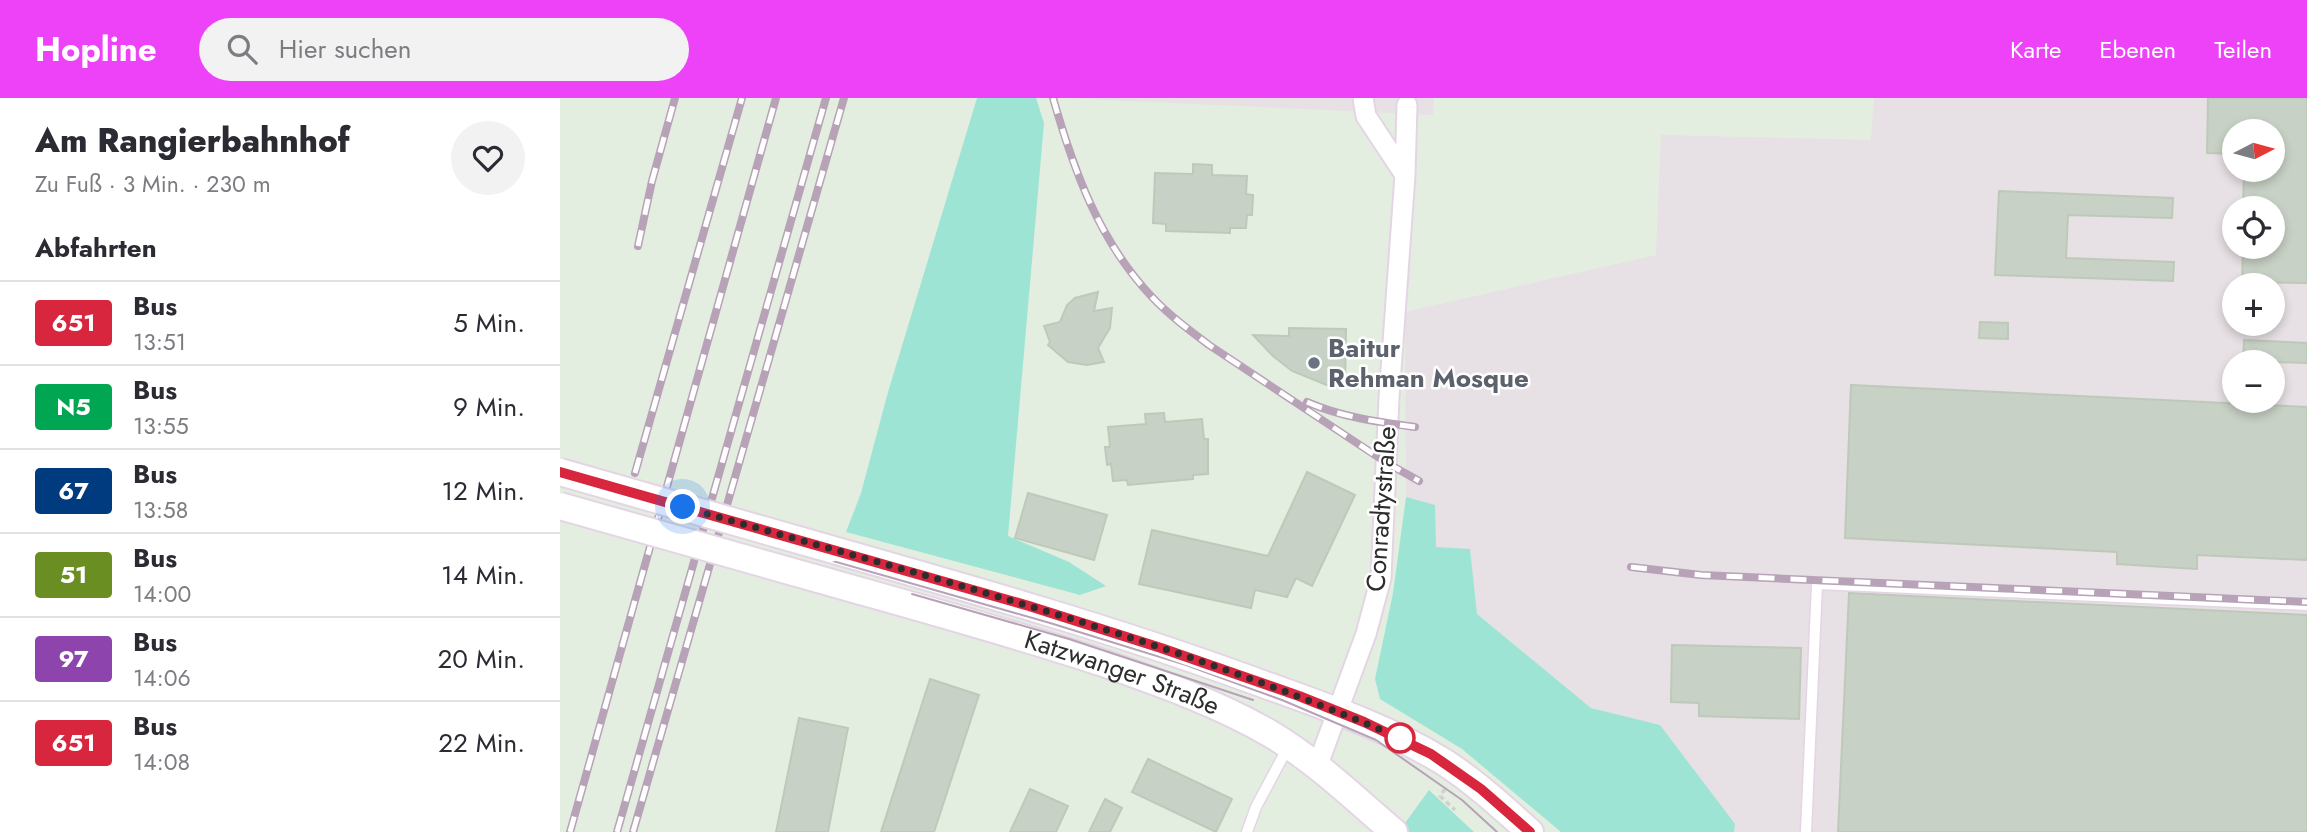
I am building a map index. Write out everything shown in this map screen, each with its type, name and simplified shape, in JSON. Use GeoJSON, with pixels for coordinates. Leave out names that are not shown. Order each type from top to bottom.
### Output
{"type":"FeatureCollection","features":[{"type":"Feature","properties":{"kind":"main road","name":"Katzwanger Straße"},"geometry":{"type":"LineString","coordinates":[[560,472],[1087,623],[1339,712],[1401,738],[1445,763],[1481,789],[1530,832]]}},
{"type":"Feature","properties":{"kind":"main road","name":"Katzwanger Straße"},"geometry":{"type":"LineString","coordinates":[[560,506],[1041,643],[1148,679],[1216,706],[1272,735],[1317,767],[1394,832]]}},
{"type":"Feature","properties":{"kind":"street"},"geometry":{"type":"LineString","coordinates":[[1363,98],[1366,116],[1405,174]]}},
{"type":"Feature","properties":{"kind":"street","name":"Conradtystraße"},"geometry":{"type":"LineString","coordinates":[[1317,767],[1366,634],[1381,578],[1407,102]]}},
{"type":"Feature","properties":{"kind":"lane"},"geometry":{"type":"LineString","coordinates":[[1806,832],[1817,584],[2307,605]]}},
{"type":"Feature","properties":{"kind":"lane"},"geometry":{"type":"LineString","coordinates":[[1247,832],[1256,807],[1288,746]]}},
{"type":"Feature","properties":{"kind":"shaded area"},"geometry":{"type":"Polygon","coordinates":[[[977,98],[1036,98],[1044,123],[1008,536],[1069,562],[1106,586],[1080,595],[846,532],[861,493],[888,392],[977,98]]]}},
{"type":"Feature","properties":{"kind":"shaded area"},"geometry":{"type":"Polygon","coordinates":[[[1063,98],[1434,98],[1433,115],[1063,98]]]}},
{"type":"Feature","properties":{"kind":"shaded area"},"geometry":{"type":"Polygon","coordinates":[[[1874,98],[2307,98],[2307,832],[1734,832],[1734,824],[1660,725],[1591,708],[1477,614],[1470,550],[1435,547],[1435,505],[1406,497],[1405,312],[1656,255],[1661,135],[1871,140],[1874,98]]]}},
{"type":"Feature","properties":{"kind":"shaded area"},"geometry":{"type":"Polygon","coordinates":[[[1406,497],[1435,505],[1436,547],[1470,549],[1477,614],[1591,708],[1660,725],[1735,824],[1734,832],[1561,832],[1462,749],[1380,699],[1375,679],[1393,593],[1406,497]]]}},
{"type":"Feature","properties":{"kind":"shaded area"},"geometry":{"type":"Polygon","coordinates":[[[1429,790],[1474,832],[1400,830],[1429,790]]]}},
{"type":"Feature","properties":{"kind":"building"},"geometry":{"type":"Polygon","coordinates":[[[2208,98],[2307,98],[2307,283],[2285,283],[2285,273],[2242,273],[2243,259],[2285,259],[2285,196],[2243,196],[2244,182],[2286,182],[2286,119],[2222,119],[2222,154],[2207,153],[2208,98]]]}},
{"type":"Feature","properties":{"kind":"building"},"geometry":{"type":"Polygon","coordinates":[[[1193,164],[1212,165],[1212,175],[1247,176],[1246,194],[1253,195],[1252,215],[1247,215],[1246,228],[1230,228],[1230,233],[1166,231],[1166,224],[1153,223],[1155,173],[1193,174],[1193,164]]]}},
{"type":"Feature","properties":{"kind":"building"},"geometry":{"type":"Polygon","coordinates":[[[1999,191],[2173,198],[2172,218],[2068,215],[2066,258],[2174,262],[2173,281],[1995,275],[1999,191]]]}},
{"type":"Feature","properties":{"kind":"building"},"geometry":{"type":"Polygon","coordinates":[[[1098,292],[1094,311],[1112,308],[1110,328],[1098,348],[1104,362],[1087,365],[1068,362],[1048,345],[1050,342],[1044,326],[1060,322],[1067,305],[1075,298],[1098,292]]]}},
{"type":"Feature","properties":{"kind":"building"},"geometry":{"type":"Polygon","coordinates":[[[1980,322],[2008,323],[2008,339],[1979,338],[1980,322]]]}},
{"type":"Feature","properties":{"kind":"building","name":"Baitur Rehman Mosque"},"geometry":{"type":"Polygon","coordinates":[[[1289,328],[1346,329],[1345,388],[1329,386],[1292,371],[1253,335],[1289,336],[1289,328]]]}},
{"type":"Feature","properties":{"kind":"building"},"geometry":{"type":"Polygon","coordinates":[[[2244,340],[2307,343],[2307,363],[2285,362],[2285,350],[2244,350],[2244,340]]]}},
{"type":"Feature","properties":{"kind":"building"},"geometry":{"type":"Polygon","coordinates":[[[1851,385],[2222,403],[2222,413],[2285,413],[2285,406],[2307,407],[2307,560],[2197,555],[2197,569],[2117,564],[2117,552],[1845,538],[1851,385]]]}},
{"type":"Feature","properties":{"kind":"building"},"geometry":{"type":"Polygon","coordinates":[[[1164,413],[1165,422],[1202,419],[1204,439],[1208,439],[1208,474],[1193,475],[1193,479],[1128,485],[1127,480],[1113,481],[1111,464],[1107,465],[1105,447],[1110,447],[1108,427],[1146,424],[1145,414],[1164,413]]]}},
{"type":"Feature","properties":{"kind":"building"},"geometry":{"type":"Polygon","coordinates":[[[1307,472],[1355,495],[1312,586],[1296,578],[1287,597],[1255,590],[1251,608],[1139,584],[1152,530],[1268,556],[1307,472]]]}},
{"type":"Feature","properties":{"kind":"building"},"geometry":{"type":"Polygon","coordinates":[[[1028,493],[1107,515],[1094,560],[1015,538],[1028,493]]]}},
{"type":"Feature","properties":{"kind":"building"},"geometry":{"type":"Polygon","coordinates":[[[1849,593],[2307,615],[2307,832],[1838,832],[1849,593]]]}},
{"type":"Feature","properties":{"kind":"building"},"geometry":{"type":"Polygon","coordinates":[[[1672,645],[1801,648],[1799,719],[1699,716],[1699,703],[1671,702],[1672,645]]]}},
{"type":"Feature","properties":{"kind":"building"},"geometry":{"type":"Polygon","coordinates":[[[930,679],[979,695],[934,832],[881,832],[930,679]]]}},
{"type":"Feature","properties":{"kind":"building"},"geometry":{"type":"Polygon","coordinates":[[[799,718],[848,728],[828,832],[776,832],[799,718]]]}},
{"type":"Feature","properties":{"kind":"building"},"geometry":{"type":"Polygon","coordinates":[[[1148,759],[1232,799],[1216,832],[1132,792],[1148,759]]]}},
{"type":"Feature","properties":{"kind":"building"},"geometry":{"type":"Polygon","coordinates":[[[1030,789],[1068,806],[1056,832],[1010,832],[1030,789]]]}},
{"type":"Feature","properties":{"kind":"building"},"geometry":{"type":"Polygon","coordinates":[[[1105,799],[1122,808],[1110,832],[1089,832],[1105,799]]]}},
{"type":"Feature","properties":{"kind":"tram line"},"geometry":{"type":"LineString","coordinates":[[560,483],[1050,623],[1186,665],[1282,700],[1376,740],[1462,800],[1497,832]]}},
{"type":"Feature","properties":{"kind":"tram line"},"geometry":{"type":"LineString","coordinates":[[560,494],[602,506]]}},
{"type":"Feature","properties":{"kind":"tram line"},"geometry":{"type":"LineString","coordinates":[[912,594],[1069,639],[1253,700]]}},
{"type":"Feature","properties":{"kind":"railway"},"geometry":{"type":"LineString","coordinates":[[638,246],[652,181],[675,98]]}},
{"type":"Feature","properties":{"kind":"railway"},"geometry":{"type":"LineString","coordinates":[[635,473],[742,98]]}},
{"type":"Feature","properties":{"kind":"railway"},"geometry":{"type":"LineString","coordinates":[[570,832],[776,98]]}},
{"type":"Feature","properties":{"kind":"railway"},"geometry":{"type":"LineString","coordinates":[[617,832],[826,98]]}},
{"type":"Feature","properties":{"kind":"railway"},"geometry":{"type":"LineString","coordinates":[[633,832],[844,98]]}},
{"type":"Feature","properties":{"kind":"railway"},"geometry":{"type":"LineString","coordinates":[[1053,98],[1090,204],[1117,253],[1152,297],[1209,345],[1387,463],[1419,481]]}},
{"type":"Feature","properties":{"kind":"railway"},"geometry":{"type":"LineString","coordinates":[[1307,402],[1346,415],[1415,427]]}},
{"type":"Feature","properties":{"kind":"railway"},"geometry":{"type":"LineString","coordinates":[[1631,567],[1701,575],[2307,602]]}},
{"type":"Feature","properties":{"kind":"bus line","name":"651"},"geometry":{"type":"LineString","coordinates":[[560,472],[1087,623],[1299,696],[1364,722],[1431,754],[1460,772],[1530,832]]}},
{"type":"Feature","properties":{"kind":"place","name":"Baitur Rehman Mosque"},"geometry":{"type":"Point","coordinates":[1314,363]}},
{"type":"Feature","properties":{"kind":"route"},"geometry":{"type":"LineString","coordinates":[[683,507],[1087,623],[1299,696],[1400,738]]}}]}
